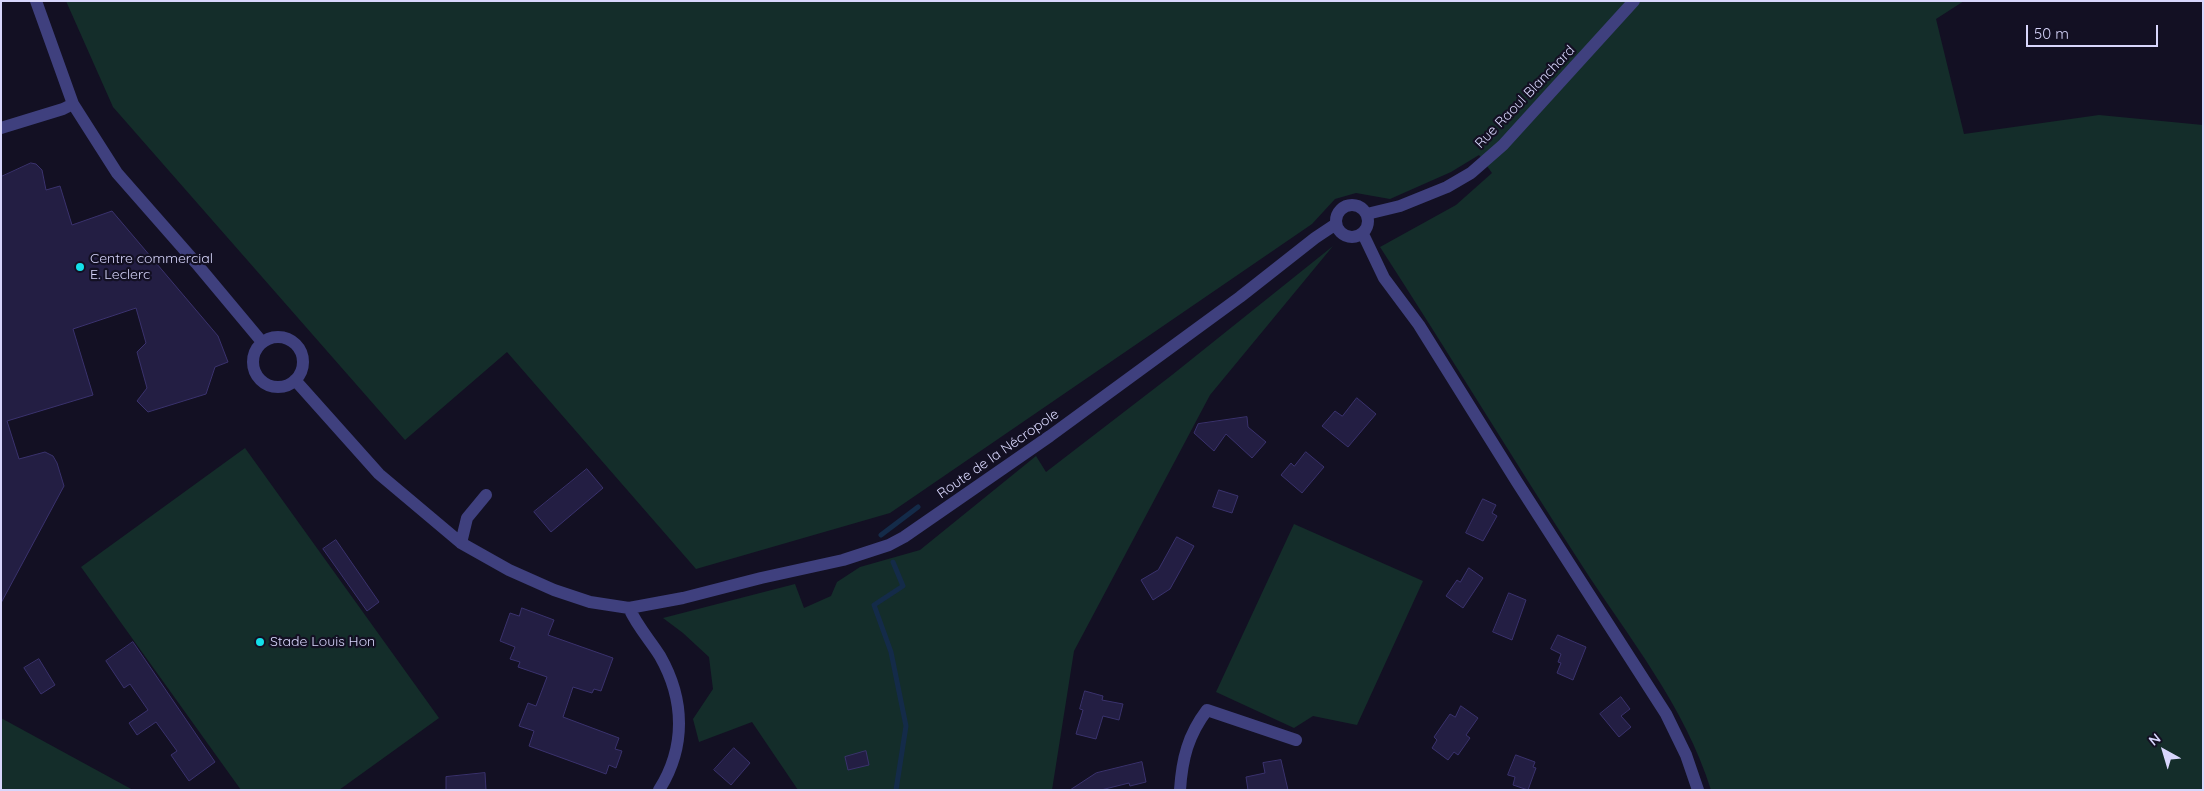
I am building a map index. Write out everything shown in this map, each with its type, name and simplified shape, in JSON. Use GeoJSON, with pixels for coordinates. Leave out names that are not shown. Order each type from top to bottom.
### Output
{"type":"FeatureCollection","features":[{"type":"Feature","properties":{"kind":"street"},"geometry":{"type":"LineString","coordinates":[[36,1],[73,104],[117,173],[262,342]]}},
{"type":"Feature","properties":{"kind":"street","name":"Rue Raoul Blanchard"},"geometry":{"type":"LineString","coordinates":[[1367,214],[1400,206],[1447,187],[1471,173],[1503,145],[1634,1]]}},
{"type":"Feature","properties":{"kind":"street"},"geometry":{"type":"LineString","coordinates":[[1,128],[73,104]]}},
{"type":"Feature","properties":{"kind":"street"},"geometry":{"type":"LineString","coordinates":[[1347,205],[1359,206],[1367,214],[1369,225],[1363,234],[1352,238],[1342,234],[1336,224],[1338,213],[1347,205]]}},
{"type":"Feature","properties":{"kind":"street","name":"Route de la Nécropole"},"geometry":{"type":"LineString","coordinates":[[295,380],[379,474],[461,543],[510,570],[554,590],[590,602],[629,608],[683,598],[843,560],[904,538],[1050,436],[1336,224]]}},
{"type":"Feature","properties":{"kind":"street"},"geometry":{"type":"LineString","coordinates":[[1363,234],[1384,278],[1419,325],[1666,714],[1686,755],[1698,790]]}},
{"type":"Feature","properties":{"kind":"street"},"geometry":{"type":"LineString","coordinates":[[277,337],[293,342],[302,356],[302,365],[295,380],[281,387],[273,387],[259,379],[255,374],[252,360],[254,353],[262,342],[269,338],[277,337]]}},
{"type":"Feature","properties":{"kind":"street"},"geometry":{"type":"LineString","coordinates":[[461,543],[467,518],[486,495]]}},
{"type":"Feature","properties":{"kind":"street"},"geometry":{"type":"LineString","coordinates":[[629,608],[635,622],[659,655],[674,684],[679,719],[679,741],[671,771],[660,790]]}},
{"type":"Feature","properties":{"kind":"street"},"geometry":{"type":"LineString","coordinates":[[1180,790],[1182,765],[1194,726],[1207,710],[1296,740]]}},
{"type":"Feature","properties":{"kind":"green space"},"geometry":{"type":"Polygon","coordinates":[[[66,1],[1964,1],[1936,19],[1964,134],[2099,115],[2203,125],[2203,790],[1711,790],[1700,759],[1686,730],[1654,673],[1581,564],[1380,247],[1456,205],[1492,173],[1479,155],[1451,172],[1390,199],[1356,193],[1335,199],[1312,224],[890,513],[696,569],[507,352],[405,440],[113,107],[66,1]]]}},
{"type":"Feature","properties":{"kind":"green space"},"geometry":{"type":"Polygon","coordinates":[[[1333,246],[1210,395],[1074,651],[1052,790],[798,790],[752,722],[699,742],[693,719],[713,689],[709,657],[663,618],[795,584],[804,608],[831,596],[837,582],[860,567],[920,550],[1036,456],[1046,472],[1172,375],[1333,246]]]}},
{"type":"Feature","properties":{"kind":"green space","name":"Stade Louis Hon"},"geometry":{"type":"Polygon","coordinates":[[[245,448],[439,718],[339,790],[241,790],[81,567],[245,448]]]}},
{"type":"Feature","properties":{"kind":"green space"},"geometry":{"type":"Polygon","coordinates":[[[1294,524],[1423,581],[1357,725],[1313,716],[1294,728],[1216,692],[1294,524]]]}},
{"type":"Feature","properties":{"kind":"green space"},"geometry":{"type":"Polygon","coordinates":[[[1,718],[133,790],[1,790],[1,718]]]}},
{"type":"Feature","properties":{"kind":"building","name":"Centre commercial E. Leclerc"},"geometry":{"type":"Polygon","coordinates":[[[31,163],[36,164],[42,170],[46,190],[60,186],[72,225],[112,211],[218,336],[228,362],[215,367],[206,394],[148,412],[137,401],[147,388],[137,352],[146,343],[136,308],[73,329],[93,395],[7,421],[19,459],[45,452],[53,456],[64,486],[1,603],[1,177],[31,163]]]}},
{"type":"Feature","properties":{"kind":"building"},"geometry":{"type":"Polygon","coordinates":[[[1357,398],[1376,414],[1348,447],[1322,426],[1335,411],[1342,416],[1357,398]]]}},
{"type":"Feature","properties":{"kind":"building"},"geometry":{"type":"Polygon","coordinates":[[[1247,417],[1248,427],[1266,442],[1252,458],[1226,434],[1214,451],[1194,433],[1198,424],[1247,417]]]}},
{"type":"Feature","properties":{"kind":"building"},"geometry":{"type":"Polygon","coordinates":[[[1306,452],[1324,467],[1302,493],[1281,475],[1291,463],[1294,466],[1306,452]]]}},
{"type":"Feature","properties":{"kind":"building"},"geometry":{"type":"Polygon","coordinates":[[[587,469],[603,488],[551,532],[534,512],[587,469]]]}},
{"type":"Feature","properties":{"kind":"building"},"geometry":{"type":"Polygon","coordinates":[[[1219,490],[1238,496],[1232,513],[1213,507],[1219,490]]]}},
{"type":"Feature","properties":{"kind":"building"},"geometry":{"type":"Polygon","coordinates":[[[1483,499],[1496,505],[1492,513],[1497,516],[1483,541],[1466,533],[1483,499]]]}},
{"type":"Feature","properties":{"kind":"building"},"geometry":{"type":"Polygon","coordinates":[[[1177,537],[1194,546],[1170,589],[1153,600],[1141,580],[1158,570],[1177,537]]]}},
{"type":"Feature","properties":{"kind":"building"},"geometry":{"type":"Polygon","coordinates":[[[336,540],[379,602],[367,611],[323,549],[336,540]]]}},
{"type":"Feature","properties":{"kind":"building"},"geometry":{"type":"Polygon","coordinates":[[[1469,568],[1483,578],[1463,608],[1446,596],[1457,580],[1460,582],[1469,568]]]}},
{"type":"Feature","properties":{"kind":"building"},"geometry":{"type":"Polygon","coordinates":[[[1509,593],[1526,600],[1512,640],[1493,632],[1509,593]]]}},
{"type":"Feature","properties":{"kind":"building"},"geometry":{"type":"Polygon","coordinates":[[[522,608],[554,620],[548,635],[613,658],[601,691],[594,689],[592,693],[573,687],[563,717],[619,738],[615,749],[622,751],[616,768],[609,765],[606,774],[529,746],[534,731],[519,726],[528,703],[536,706],[547,677],[518,667],[520,662],[510,659],[515,647],[500,641],[510,613],[519,616],[522,608]]]}},
{"type":"Feature","properties":{"kind":"building"},"geometry":{"type":"Polygon","coordinates":[[[1558,635],[1586,647],[1573,680],[1557,673],[1561,663],[1558,662],[1561,654],[1551,649],[1558,635]]]}},
{"type":"Feature","properties":{"kind":"building"},"geometry":{"type":"Polygon","coordinates":[[[133,642],[215,762],[189,781],[171,755],[177,751],[156,722],[137,735],[129,723],[148,710],[130,684],[124,688],[106,661],[133,642]]]}},
{"type":"Feature","properties":{"kind":"building"},"geometry":{"type":"Polygon","coordinates":[[[39,659],[55,685],[41,694],[24,668],[39,659]]]}},
{"type":"Feature","properties":{"kind":"building"},"geometry":{"type":"Polygon","coordinates":[[[1085,691],[1103,696],[1102,700],[1123,704],[1119,720],[1103,716],[1096,739],[1076,734],[1083,710],[1080,709],[1085,691]]]}},
{"type":"Feature","properties":{"kind":"building"},"geometry":{"type":"Polygon","coordinates":[[[1621,697],[1630,709],[1621,716],[1631,727],[1619,737],[1600,714],[1621,697]]]}},
{"type":"Feature","properties":{"kind":"building"},"geometry":{"type":"Polygon","coordinates":[[[1461,706],[1478,718],[1466,735],[1470,738],[1458,755],[1454,752],[1448,760],[1432,748],[1437,740],[1434,737],[1450,714],[1455,717],[1461,706]]]}},
{"type":"Feature","properties":{"kind":"building"},"geometry":{"type":"Polygon","coordinates":[[[734,748],[750,763],[731,785],[714,770],[734,748]]]}},
{"type":"Feature","properties":{"kind":"building"},"geometry":{"type":"Polygon","coordinates":[[[866,751],[869,765],[848,770],[845,757],[866,751]]]}},
{"type":"Feature","properties":{"kind":"building"},"geometry":{"type":"Polygon","coordinates":[[[1516,755],[1535,762],[1533,767],[1536,768],[1528,790],[1513,785],[1515,777],[1508,775],[1516,755]]]}},
{"type":"Feature","properties":{"kind":"building"},"geometry":{"type":"Polygon","coordinates":[[[1281,760],[1288,790],[1248,790],[1246,777],[1265,773],[1263,763],[1281,760]]]}},
{"type":"Feature","properties":{"kind":"building"},"geometry":{"type":"Polygon","coordinates":[[[1142,762],[1146,782],[1130,786],[1129,783],[1101,790],[1070,790],[1096,773],[1142,762]]]}},
{"type":"Feature","properties":{"kind":"building"},"geometry":{"type":"Polygon","coordinates":[[[485,773],[486,790],[446,790],[446,777],[485,773]]]}},
{"type":"Feature","properties":{"kind":"waterway"},"geometry":{"type":"LineString","coordinates":[[881,535],[918,507]]}},
{"type":"Feature","properties":{"kind":"waterway"},"geometry":{"type":"LineString","coordinates":[[893,562],[903,586],[874,605],[891,652],[906,726],[896,790]]}},
{"type":"Feature","properties":{"kind":"place","name":"Centre commercial E. Leclerc"},"geometry":{"type":"Point","coordinates":[80,267]}},
{"type":"Feature","properties":{"kind":"place","name":"Stade Louis Hon"},"geometry":{"type":"Point","coordinates":[260,642]}}]}
